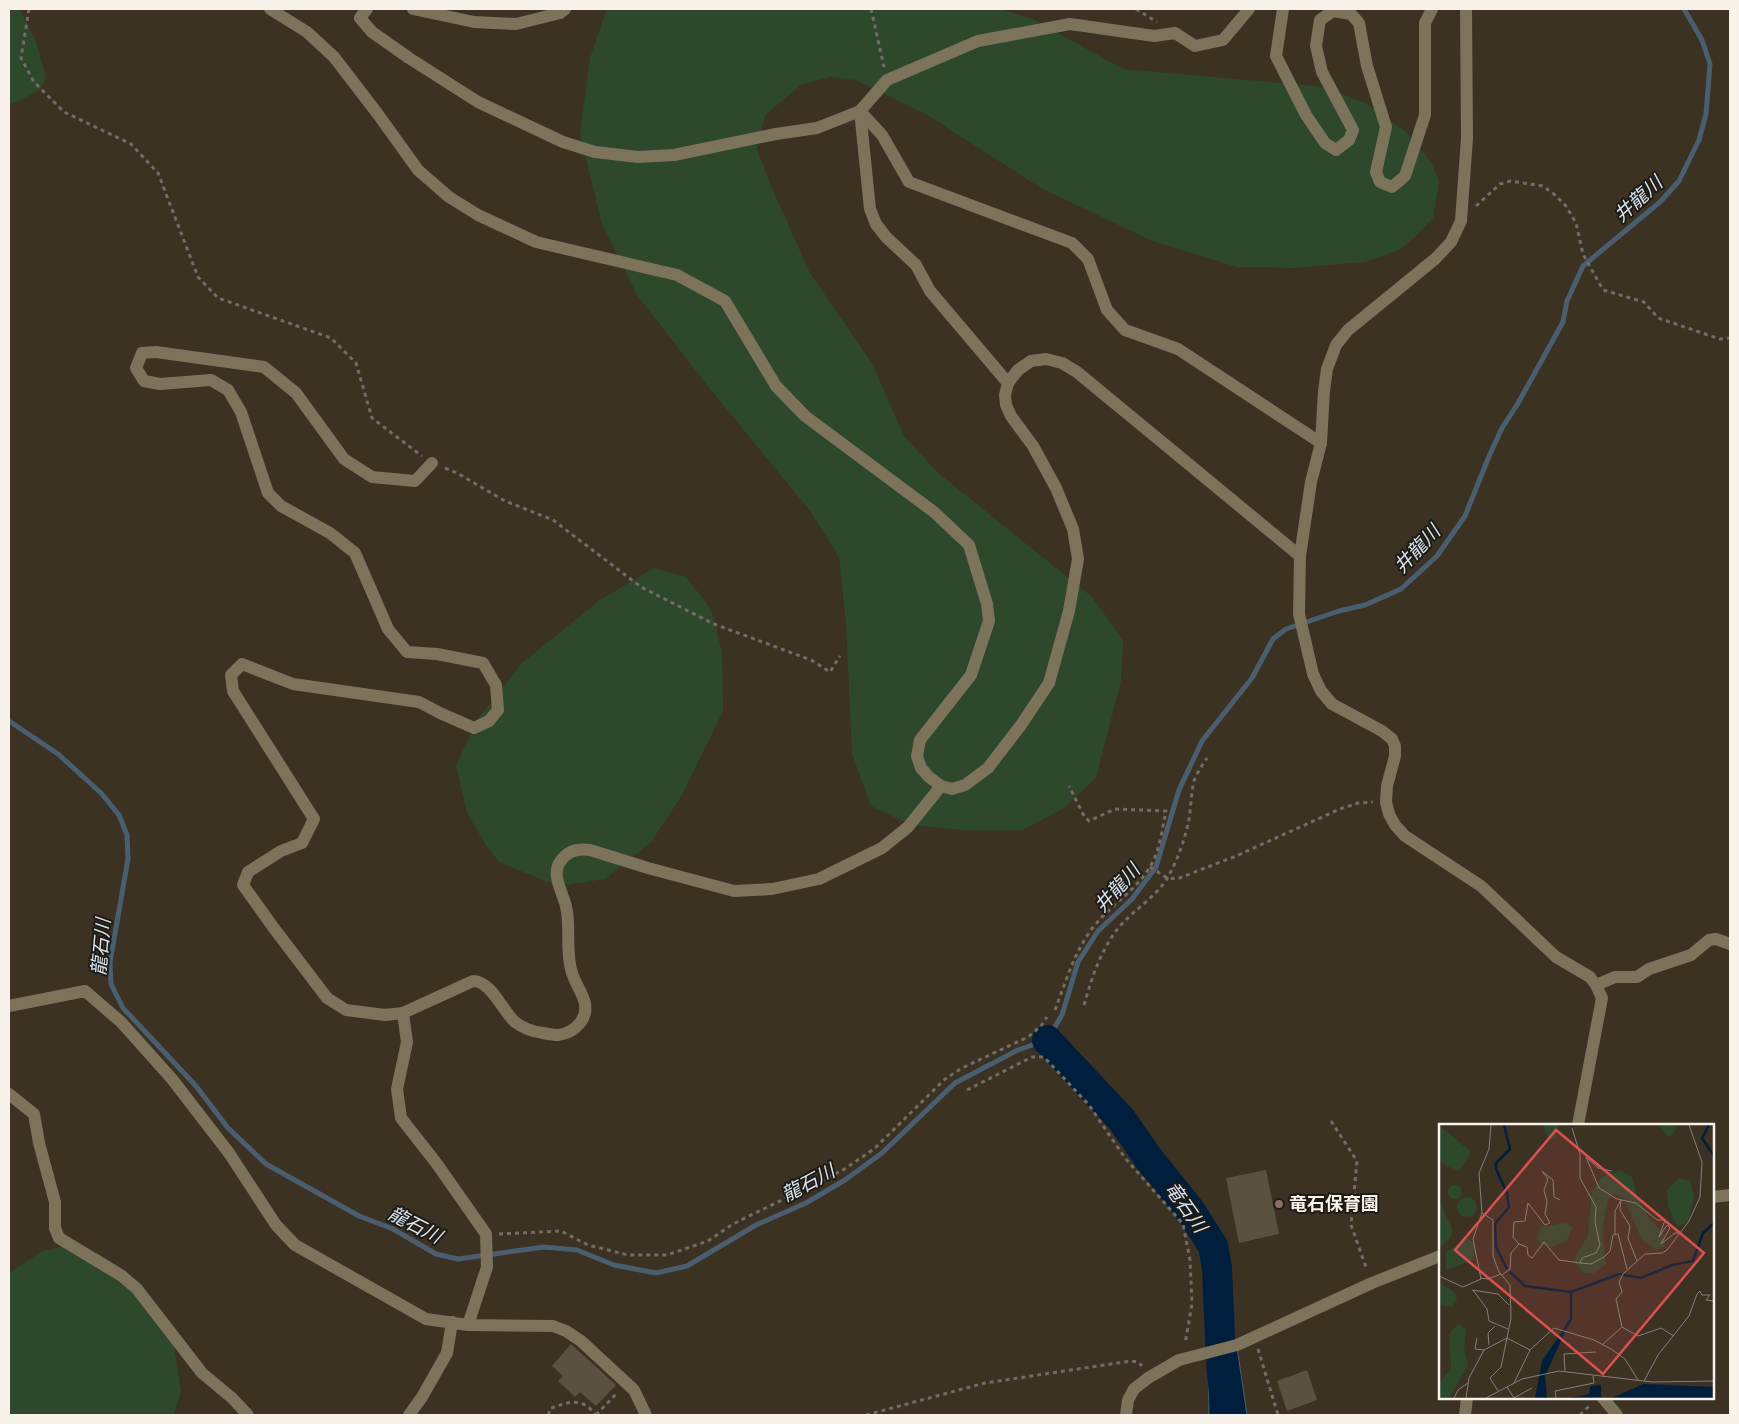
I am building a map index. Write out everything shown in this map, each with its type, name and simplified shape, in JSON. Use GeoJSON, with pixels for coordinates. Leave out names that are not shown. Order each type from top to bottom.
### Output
{"type":"FeatureCollection","features":[{"type":"Feature","properties":{"kind":"street"},"geometry":{"type":"LineString","coordinates":[[270,9],[307,32],[334,57],[378,113],[418,170],[448,198],[478,215],[536,242],[677,275],[725,301],[776,386],[805,416],[934,512],[970,545],[987,604],[989,621],[971,675],[920,740],[917,756],[921,768],[941,786],[952,789],[965,785],[988,768],[1022,725],[1049,683],[1071,602],[1078,559],[1072,529],[1056,488],[1038,454],[1011,416],[1006,405],[1005,396],[1008,383],[1018,370],[1031,362],[1046,359],[1062,363],[1076,372],[1300,556]]}},
{"type":"Feature","properties":{"kind":"street"},"geometry":{"type":"LineString","coordinates":[[366,9],[360,18],[372,32],[478,102],[563,142],[595,152],[638,157],[674,155],[776,134],[817,128],[860,111],[887,80],[978,41],[1070,24],[1154,36],[1175,32],[1195,46],[1223,40],[1249,9]]}},
{"type":"Feature","properties":{"kind":"street"},"geometry":{"type":"LineString","coordinates":[[413,9],[474,22],[516,24],[560,13],[565,9]]}},
{"type":"Feature","properties":{"kind":"street"},"geometry":{"type":"LineString","coordinates":[[1283,9],[1276,56],[1306,115],[1325,143],[1336,150],[1350,140],[1353,130],[1322,72],[1316,46],[1320,20],[1334,10],[1351,14],[1359,23],[1367,66],[1386,127],[1376,172],[1380,182],[1392,187],[1405,176],[1425,115],[1425,23],[1432,9]]}},
{"type":"Feature","properties":{"kind":"street"},"geometry":{"type":"LineString","coordinates":[[1466,9],[1467,138],[1460,221],[1451,242],[1435,260],[1364,316],[1348,330],[1336,345],[1327,369],[1321,443],[1312,475],[1300,556],[1299,614],[1313,674],[1322,691],[1332,704],[1382,731],[1392,739],[1395,746],[1395,756],[1387,786],[1386,802],[1389,814],[1395,825],[1405,836],[1481,886],[1556,957],[1590,977],[1596,985],[1602,998],[1578,1124]]}},
{"type":"Feature","properties":{"kind":"street"},"geometry":{"type":"LineString","coordinates":[[860,111],[870,209],[876,224],[886,237],[916,266],[930,291],[1008,383]]}},
{"type":"Feature","properties":{"kind":"street"},"geometry":{"type":"LineString","coordinates":[[860,111],[882,135],[909,182],[1072,243],[1088,259],[1107,310],[1125,330],[1178,349],[1321,443]]}},
{"type":"Feature","properties":{"kind":"street"},"geometry":{"type":"LineString","coordinates":[[432,463],[415,481],[372,477],[344,460],[296,393],[264,367],[156,352],[142,354],[136,368],[144,381],[160,384],[211,380],[228,390],[241,412],[268,493],[281,506],[330,532],[355,553],[388,629],[407,652],[438,654],[483,663],[496,685],[498,710],[489,721],[474,728],[420,702],[293,684],[242,664],[231,675],[233,691],[314,819],[302,843],[282,851],[248,872],[243,885],[327,998],[346,1010],[385,1015],[403,1013],[473,981],[479,981],[487,985],[516,1023],[534,1032],[556,1035],[569,1033],[578,1027],[585,1014],[585,1002],[571,972],[568,957],[569,926],[567,909],[559,890],[556,873],[559,864],[572,851],[590,850],[734,891],[772,889],[819,879],[882,848],[908,827],[941,786]]}},
{"type":"Feature","properties":{"kind":"street"},"geometry":{"type":"LineString","coordinates":[[1596,985],[1615,977],[1637,977],[1648,969],[1691,955],[1709,940],[1716,939],[1730,944]]}},
{"type":"Feature","properties":{"kind":"street"},"geometry":{"type":"LineString","coordinates":[[9,1006],[85,991],[121,1022],[172,1079],[229,1153],[276,1225],[295,1245],[426,1319],[468,1325],[553,1326],[566,1331],[581,1341],[634,1390],[646,1415]]}},
{"type":"Feature","properties":{"kind":"street"},"geometry":{"type":"LineString","coordinates":[[403,1013],[407,1042],[397,1089],[401,1118],[437,1164],[486,1240],[487,1267],[468,1325]]}},
{"type":"Feature","properties":{"kind":"street"},"geometry":{"type":"LineString","coordinates":[[9,1094],[34,1114],[39,1143],[55,1202],[55,1228],[58,1238],[122,1276],[137,1289],[202,1373],[232,1398],[248,1415]]}},
{"type":"Feature","properties":{"kind":"street"},"geometry":{"type":"LineString","coordinates":[[1714,1197],[1730,1195]]}},
{"type":"Feature","properties":{"kind":"street"},"geometry":{"type":"LineString","coordinates":[[1126,1415],[1128,1400],[1134,1389],[1148,1378],[1186,1358],[1237,1345],[1372,1283],[1439,1256]]}},
{"type":"Feature","properties":{"kind":"street"},"geometry":{"type":"LineString","coordinates":[[409,1415],[422,1397],[447,1353],[452,1322]]}},
{"type":"Feature","properties":{"kind":"street"},"geometry":{"type":"LineString","coordinates":[[1465,1415],[1467,1399]]}},
{"type":"Feature","properties":{"kind":"street"},"geometry":{"type":"LineString","coordinates":[[1604,1399],[1617,1415]]}},
{"type":"Feature","properties":{"kind":"path"},"geometry":{"type":"LineString","coordinates":[[29,9],[21,58],[34,82],[64,112],[131,144],[158,173],[198,277],[218,298],[331,338],[356,362],[372,418],[432,463],[457,473],[505,501],[553,520],[641,587],[714,624],[811,660],[830,672],[840,656]]}},
{"type":"Feature","properties":{"kind":"path"},"geometry":{"type":"LineString","coordinates":[[871,9],[887,80]]}},
{"type":"Feature","properties":{"kind":"path"},"geometry":{"type":"LineString","coordinates":[[1460,221],[1500,184],[1510,181],[1543,186],[1566,206],[1576,223],[1583,254],[1603,290],[1644,302],[1658,318],[1720,339],[1730,338]]}},
{"type":"Feature","properties":{"kind":"path"},"geometry":{"type":"LineString","coordinates":[[1084,1005],[1094,971],[1107,945],[1121,926],[1148,900],[1167,878],[1180,851],[1188,820],[1194,782],[1207,758]]}},
{"type":"Feature","properties":{"kind":"path"},"geometry":{"type":"LineString","coordinates":[[1055,1010],[1069,971],[1082,944],[1094,926],[1151,868],[1166,811],[1115,809],[1089,821],[1084,816],[1069,786]]}},
{"type":"Feature","properties":{"kind":"path"},"geometry":{"type":"LineString","coordinates":[[1151,868],[1167,878],[1177,879],[1340,809],[1358,803],[1386,802]]}},
{"type":"Feature","properties":{"kind":"path"},"geometry":{"type":"LineString","coordinates":[[486,1240],[561,1231],[588,1244],[628,1255],[667,1255],[708,1241],[733,1224],[843,1170],[874,1149],[945,1079],[962,1068],[1028,1037],[1041,1026],[1047,1017]]}},
{"type":"Feature","properties":{"kind":"path"},"geometry":{"type":"LineString","coordinates":[[967,1090],[1032,1057],[1044,1057],[1089,1105],[1125,1158],[1182,1224],[1190,1260],[1192,1304],[1186,1358]]}},
{"type":"Feature","properties":{"kind":"path"},"geometry":{"type":"LineString","coordinates":[[1331,1121],[1357,1160],[1351,1225],[1372,1283]]}},
{"type":"Feature","properties":{"kind":"path"},"geometry":{"type":"LineString","coordinates":[[1255,1337],[1278,1415]]}},
{"type":"Feature","properties":{"kind":"path"},"geometry":{"type":"LineString","coordinates":[[866,1415],[985,1383],[1131,1361],[1142,1365],[1148,1378]]}},
{"type":"Feature","properties":{"kind":"path"},"geometry":{"type":"LineString","coordinates":[[549,1415],[549,1409],[561,1404],[580,1402],[590,1407],[596,1415],[627,1383]]}},
{"type":"Feature","properties":{"kind":"path"},"geometry":{"type":"LineString","coordinates":[[1580,1415],[1596,1399]]}},
{"type":"Feature","properties":{"kind":"green space"},"geometry":{"type":"Polygon","coordinates":[[[9,9],[20,9],[36,41],[46,78],[40,90],[15,103],[9,104],[9,9]]]}},
{"type":"Feature","properties":{"kind":"green space"},"geometry":{"type":"Polygon","coordinates":[[[607,9],[999,9],[1033,19],[1123,69],[1325,87],[1367,104],[1406,132],[1432,163],[1439,182],[1433,218],[1399,250],[1365,262],[1294,268],[1237,267],[1152,241],[1041,188],[929,116],[856,80],[830,77],[801,85],[765,115],[757,149],[771,186],[810,273],[873,365],[904,436],[937,472],[1092,597],[1123,640],[1121,681],[1096,778],[1064,808],[1023,830],[963,830],[911,825],[871,806],[852,754],[846,623],[839,557],[811,512],[711,390],[637,295],[602,224],[580,134],[590,58],[607,9]]]}},
{"type":"Feature","properties":{"kind":"green space"},"geometry":{"type":"Polygon","coordinates":[[[654,568],[686,577],[711,609],[722,652],[723,711],[681,797],[651,842],[605,879],[558,886],[499,862],[486,845],[467,813],[456,765],[478,719],[521,664],[600,600],[654,568]]]}},
{"type":"Feature","properties":{"kind":"green space"},"geometry":{"type":"Polygon","coordinates":[[[74,1244],[105,1257],[140,1282],[172,1333],[181,1392],[173,1415],[9,1415],[9,1275],[42,1251],[74,1244]]]}},
{"type":"Feature","properties":{"kind":"water"},"geometry":{"type":"Polygon","coordinates":[[[1237,1347],[1247,1415],[1209,1415],[1208,1354],[1237,1347]]]}},
{"type":"Feature","properties":{"kind":"building"},"geometry":{"type":"Polygon","coordinates":[[[1266,1170],[1279,1234],[1239,1243],[1226,1178],[1266,1170]]]}},
{"type":"Feature","properties":{"kind":"building"},"geometry":{"type":"Polygon","coordinates":[[[571,1344],[616,1385],[596,1406],[580,1392],[575,1397],[558,1381],[563,1376],[552,1366],[571,1344]]]}},
{"type":"Feature","properties":{"kind":"building"},"geometry":{"type":"Polygon","coordinates":[[[1307,1370],[1317,1400],[1287,1411],[1277,1381],[1307,1370]]]}},
{"type":"Feature","properties":{"kind":"waterway","name":"龍石川"},"geometry":{"type":"LineString","coordinates":[[9,721],[58,754],[101,793],[119,815],[127,835],[128,859],[110,962],[111,984],[123,1008],[196,1086],[228,1128],[266,1164],[359,1216],[393,1229],[436,1254],[458,1259],[544,1247],[577,1250],[614,1265],[656,1273],[687,1266],[756,1225],[806,1203],[845,1180],[882,1153],[955,1083],[1018,1050],[1047,1040],[1062,1015],[1078,962],[1098,931],[1132,899],[1156,867],[1179,790],[1202,741],[1252,678],[1273,639],[1286,629],[1339,611],[1365,605],[1401,589],[1437,556],[1465,516],[1502,428],[1517,405],[1563,322],[1567,301],[1583,266],[1660,202],[1679,181],[1699,140],[1706,114],[1710,64],[1702,40],[1684,9]]}},
{"type":"Feature","properties":{"kind":"waterway","name":"竜石川"},"geometry":{"type":"LineString","coordinates":[[1047,1040],[1122,1120],[1149,1159],[1190,1210],[1213,1246],[1217,1268],[1221,1362],[1226,1415]]}},
{"type":"Feature","properties":{"kind":"place","name":"竜石保育園"},"geometry":{"type":"Point","coordinates":[1279,1204]}},
{"type":"Feature","properties":{"kind":"water label","name":"井龍川"},"geometry":{"type":"Point","coordinates":[1638,199]}},
{"type":"Feature","properties":{"kind":"water label","name":"井龍川"},"geometry":{"type":"Point","coordinates":[1417,549]}},
{"type":"Feature","properties":{"kind":"water label","name":"井龍川"},"geometry":{"type":"Point","coordinates":[1117,888]}}]}
